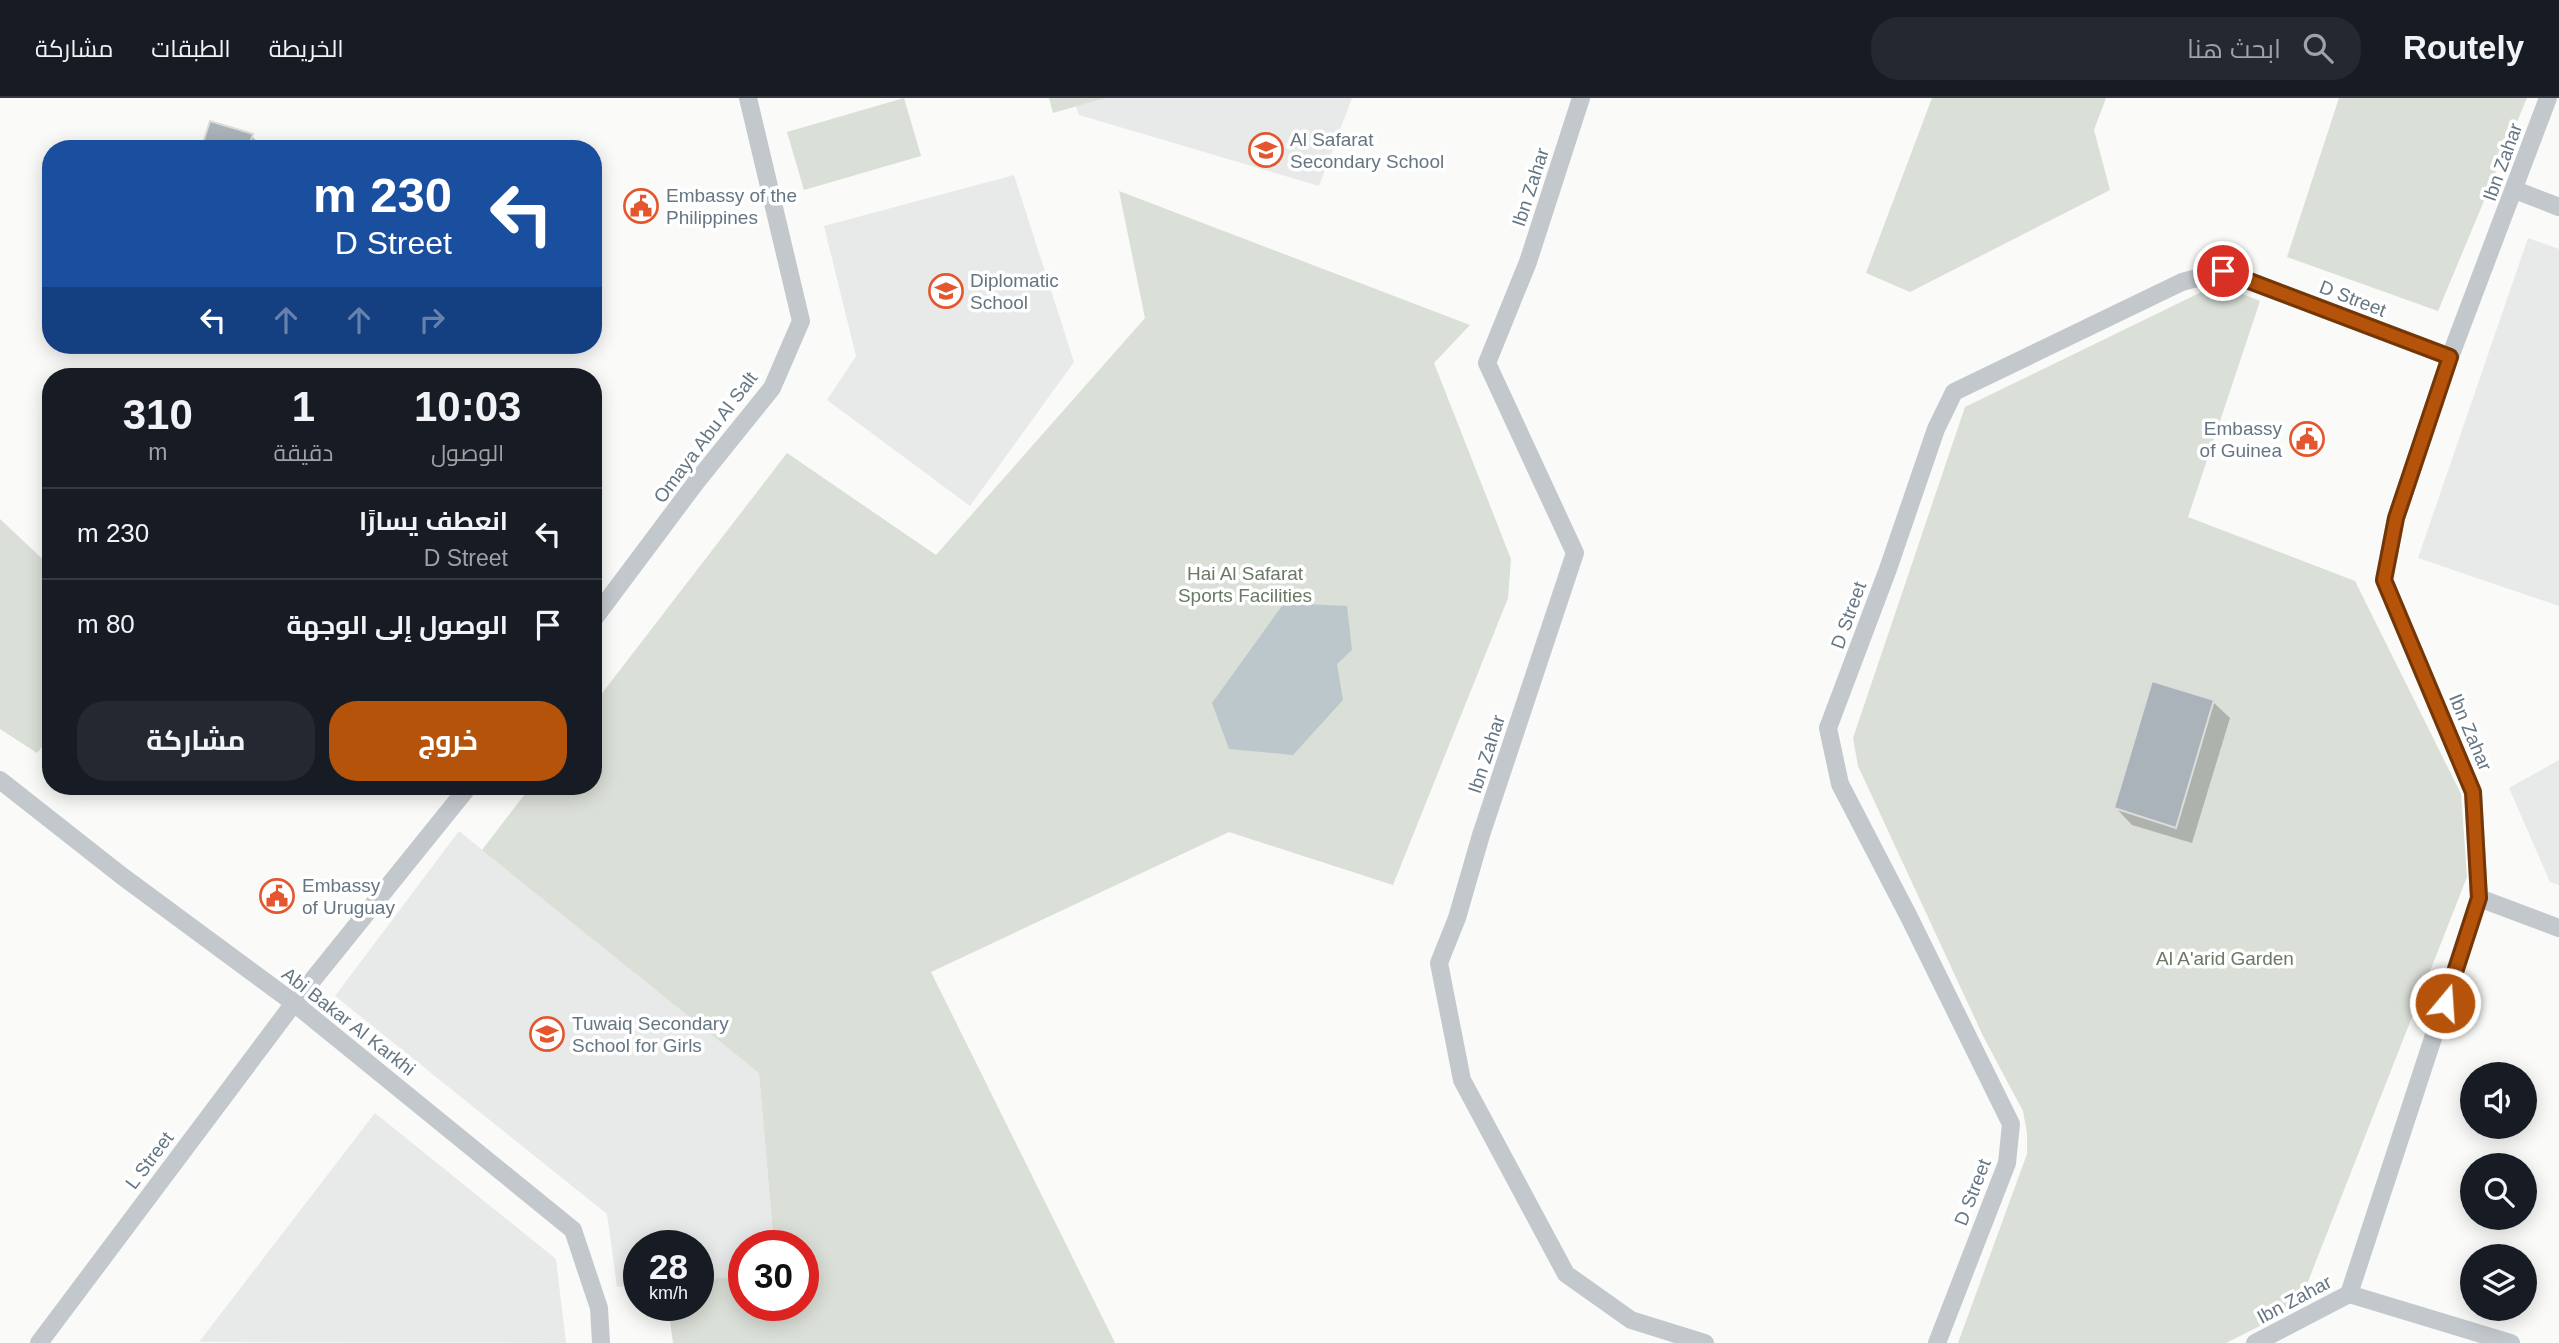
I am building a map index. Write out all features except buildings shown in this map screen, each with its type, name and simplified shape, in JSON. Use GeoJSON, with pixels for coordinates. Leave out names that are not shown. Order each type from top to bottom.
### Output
{"type":"FeatureCollection","features":[{"type":"Feature","properties":{"kind":"street","name":"Omaya Abu Al Salt"},"geometry":{"type":"LineString","coordinates":[[602,608],[697,481],[772,388],[800,321],[748,98]]}},
{"type":"Feature","properties":{"kind":"street","name":"Ibn Zahar"},"geometry":{"type":"LineString","coordinates":[[1581,98],[1528,262],[1487,363],[1575,552],[1481,835],[1457,918],[1439,963],[1462,1080],[1566,1274],[1631,1320],[1705,1343]]}},
{"type":"Feature","properties":{"kind":"street","name":"Ibn Zahar"},"geometry":{"type":"LineString","coordinates":[[2255,1343],[2349,1294],[2479,898],[2473,792],[2384,580],[2396,518],[2450,357],[2548,98]]}},
{"type":"Feature","properties":{"kind":"street"},"geometry":{"type":"LineString","coordinates":[[2515,190],[2559,207]]}},
{"type":"Feature","properties":{"kind":"street","name":"D Street"},"geometry":{"type":"LineString","coordinates":[[1937,1343],[2007,1163],[2011,1124],[1908,915],[1839,785],[1828,729],[1937,429],[1954,392],[2182,282],[2223,271],[2450,357]]}},
{"type":"Feature","properties":{"kind":"street","name":"Abi Bakar Al Karkhi"},"geometry":{"type":"LineString","coordinates":[[0,780],[122,876],[293,1003],[573,1230],[599,1308],[601,1343]]}},
{"type":"Feature","properties":{"kind":"street"},"geometry":{"type":"LineString","coordinates":[[293,1003],[462,795]]}},
{"type":"Feature","properties":{"kind":"street"},"geometry":{"type":"LineString","coordinates":[[2479,898],[2559,928]]}},
{"type":"Feature","properties":{"kind":"street","name":"L Street"},"geometry":{"type":"LineString","coordinates":[[39,1343],[293,1003]]}},
{"type":"Feature","properties":{"kind":"street"},"geometry":{"type":"LineString","coordinates":[[2349,1294],[2511,1343]]}},
{"type":"Feature","properties":{"kind":"shaded area","name":"Al Safarat Secondary School"},"geometry":{"type":"Polygon","coordinates":[[[1073,98],[1352,98],[1319,186],[1079,115],[1073,98]]]}},
{"type":"Feature","properties":{"kind":"shaded area","name":"Diplomatic School"},"geometry":{"type":"Polygon","coordinates":[[[1014,175],[1074,362],[970,506],[827,400],[856,356],[824,226],[1014,175]]]}},
{"type":"Feature","properties":{"kind":"shaded area"},"geometry":{"type":"Polygon","coordinates":[[[2528,238],[2559,249],[2559,606],[2418,558],[2528,238]]]}},
{"type":"Feature","properties":{"kind":"shaded area"},"geometry":{"type":"Polygon","coordinates":[[[1284,603],[1347,606],[1352,650],[1337,664],[1343,700],[1293,755],[1229,749],[1212,703],[1284,603]]]}},
{"type":"Feature","properties":{"kind":"shaded area"},"geometry":{"type":"Polygon","coordinates":[[[2559,760],[2559,885],[2550,882],[2509,788],[2559,760]]]}},
{"type":"Feature","properties":{"kind":"shaded area","name":"Tuwaiq Secondary School for Girls"},"geometry":{"type":"Polygon","coordinates":[[[459,831],[759,1073],[773,1230],[728,1230],[728,1277],[714,1279],[714,1230],[623,1230],[623,1286],[617,1287],[607,1214],[335,996],[459,831]]]}},
{"type":"Feature","properties":{"kind":"shaded area"},"geometry":{"type":"Polygon","coordinates":[[[375,1113],[556,1259],[566,1343],[199,1342],[375,1113]]]}},
{"type":"Feature","properties":{"kind":"green space"},"geometry":{"type":"Polygon","coordinates":[[[904,98],[921,156],[804,190],[787,132],[904,98]]]}},
{"type":"Feature","properties":{"kind":"green space"},"geometry":{"type":"Polygon","coordinates":[[[1049,98],[1105,98],[1053,113],[1049,98]]]}},
{"type":"Feature","properties":{"kind":"green space"},"geometry":{"type":"Polygon","coordinates":[[[1932,98],[2106,98],[2094,130],[2110,190],[1910,292],[1866,273],[1932,98]]]}},
{"type":"Feature","properties":{"kind":"green space"},"geometry":{"type":"Polygon","coordinates":[[[2339,98],[2527,98],[2438,311],[2287,257],[2339,98]]]}},
{"type":"Feature","properties":{"kind":"green space","name":"Hai Al Safarat Sports Facilities"},"geometry":{"type":"Polygon","coordinates":[[[1119,191],[1470,325],[1434,363],[1511,559],[1508,598],[1393,885],[1229,832],[931,972],[1115,1343],[673,1343],[670,1321],[714,1321],[714,1279],[728,1277],[728,1321],[819,1321],[819,1230],[773,1230],[759,1073],[482,850],[524,795],[602,795],[602,693],[787,453],[936,555],[1145,318],[1119,191]]]}},
{"type":"Feature","properties":{"kind":"green space","name":"Al A'arid Garden"},"geometry":{"type":"Polygon","coordinates":[[[2218,284],[2260,301],[2188,517],[2355,581],[2461,794],[2467,877],[2298,1307],[2226,1343],[1958,1343],[2027,1154],[2027,1133],[2023,1111],[1984,1038],[1858,766],[1853,738],[1965,407],[2218,284]]]}},
{"type":"Feature","properties":{"kind":"green space"},"geometry":{"type":"Polygon","coordinates":[[[0,519],[42,559],[42,747],[37,753],[0,729],[0,519]]]}},
{"type":"Feature","properties":{"kind":"place","name":"Al Safarat Secondary School"},"geometry":{"type":"Point","coordinates":[1266,150]}},
{"type":"Feature","properties":{"kind":"place","name":"Embassy of the Philippines"},"geometry":{"type":"Point","coordinates":[641,206]}},
{"type":"Feature","properties":{"kind":"place","name":"Diplomatic School"},"geometry":{"type":"Point","coordinates":[946,291]}},
{"type":"Feature","properties":{"kind":"place","name":"Embassy of Guinea"},"geometry":{"type":"Point","coordinates":[2307,439]}},
{"type":"Feature","properties":{"kind":"place","name":"Embassy of Uruguay"},"geometry":{"type":"Point","coordinates":[277,896]}},
{"type":"Feature","properties":{"kind":"place","name":"Tuwaiq Secondary School for Girls"},"geometry":{"type":"Point","coordinates":[547,1034]}},
{"type":"Feature","properties":{"kind":"route"},"geometry":{"type":"LineString","coordinates":[[2223,271],[2450,357],[2396,518],[2384,580],[2473,792],[2478,840],[2479,898],[2445,1003]]}}]}
